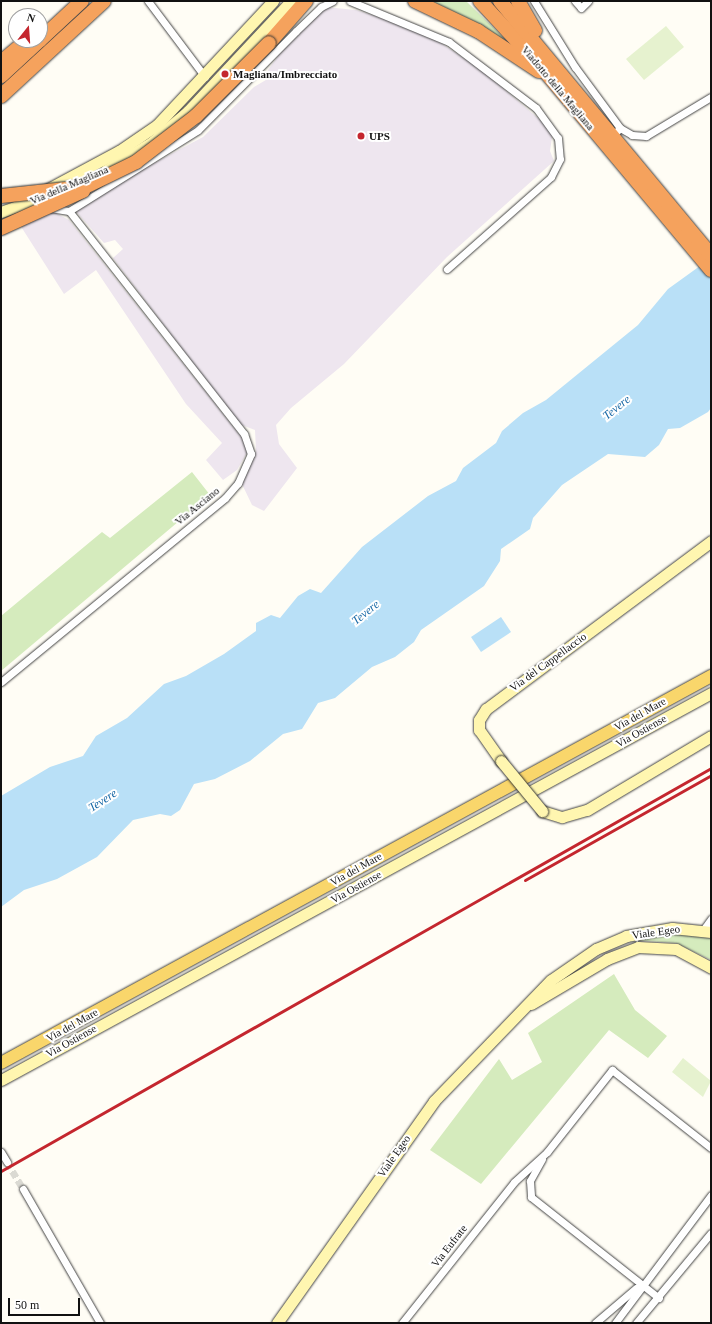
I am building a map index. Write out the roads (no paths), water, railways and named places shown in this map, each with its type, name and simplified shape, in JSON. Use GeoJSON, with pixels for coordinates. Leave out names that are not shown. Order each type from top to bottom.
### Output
{"type":"FeatureCollection","features":[{"type":"Feature","properties":{"kind":"highway"},"geometry":{"type":"LineString","coordinates":[[48,32],[82,1]]}},
{"type":"Feature","properties":{"kind":"highway"},"geometry":{"type":"LineString","coordinates":[[1,96],[104,1]]}},
{"type":"Feature","properties":{"kind":"highway"},"geometry":{"type":"LineString","coordinates":[[1,228],[66,201],[167,141],[270,43],[295,16],[306,1]]}},
{"type":"Feature","properties":{"kind":"highway"},"geometry":{"type":"LineString","coordinates":[[295,16],[318,1]]}},
{"type":"Feature","properties":{"kind":"highway"},"geometry":{"type":"LineString","coordinates":[[415,1],[484,34],[554,73]]}},
{"type":"Feature","properties":{"kind":"highway","name":"Viadotto della Magliana"},"geometry":{"type":"LineString","coordinates":[[500,1],[554,73],[634,170]]}},
{"type":"Feature","properties":{"kind":"highway"},"geometry":{"type":"LineString","coordinates":[[518,1],[554,73]]}},
{"type":"Feature","properties":{"kind":"highway","name":"Viadotto della Magliana"},"geometry":{"type":"LineString","coordinates":[[482,3],[616,131],[634,170]]}},
{"type":"Feature","properties":{"kind":"highway"},"geometry":{"type":"LineString","coordinates":[[48,26],[68,13]]}},
{"type":"Feature","properties":{"kind":"highway"},"geometry":{"type":"LineString","coordinates":[[1,62],[18,48]]}},
{"type":"Feature","properties":{"kind":"highway"},"geometry":{"type":"LineString","coordinates":[[1,76],[31,48]]}},
{"type":"Feature","properties":{"kind":"highway"},"geometry":{"type":"LineString","coordinates":[[634,170],[711,255]]}},
{"type":"Feature","properties":{"kind":"highway"},"geometry":{"type":"LineString","coordinates":[[634,170],[711,270]]}},
{"type":"Feature","properties":{"kind":"highway"},"geometry":{"type":"LineString","coordinates":[[1,196],[56,192],[96,183]]}},
{"type":"Feature","properties":{"kind":"main road","name":"Via della Magliana"},"geometry":{"type":"LineString","coordinates":[[21,204],[138,139],[169,114],[205,77],[273,1]]}},
{"type":"Feature","properties":{"kind":"main road","name":"Via della Magliana"},"geometry":{"type":"LineString","coordinates":[[1,212],[113,166],[152,142],[188,111],[290,1]]}},
{"type":"Feature","properties":{"kind":"main road","name":"Via del Cappellaccio"},"geometry":{"type":"LineString","coordinates":[[711,541],[490,705],[479,720],[479,730],[501,761],[542,810],[562,817],[587,810],[711,736]]}},
{"type":"Feature","properties":{"kind":"main road","name":"Via del Mare"},"geometry":{"type":"LineString","coordinates":[[1,1063],[711,676]]}},
{"type":"Feature","properties":{"kind":"main road","name":"Via Ostiense"},"geometry":{"type":"LineString","coordinates":[[1,1080],[711,693]]}},
{"type":"Feature","properties":{"kind":"main road","name":"Viale Egeo"},"geometry":{"type":"LineString","coordinates":[[277,1323],[434,1101],[486,1043],[529,1005],[551,980],[604,946],[653,930],[707,931]]}},
{"type":"Feature","properties":{"kind":"main road","name":"Viale Egeo"},"geometry":{"type":"LineString","coordinates":[[529,1005],[607,959],[638,947],[676,949],[711,968]]}},
{"type":"Feature","properties":{"kind":"street"},"geometry":{"type":"LineString","coordinates":[[148,1],[205,77]]}},
{"type":"Feature","properties":{"kind":"street","name":"Via della Magliana"},"geometry":{"type":"LineString","coordinates":[[21,204],[69,211],[203,126],[296,30],[321,7],[334,1]]}},
{"type":"Feature","properties":{"kind":"street"},"geometry":{"type":"LineString","coordinates":[[350,1],[449,42],[536,108],[558,138],[560,158],[551,177],[447,269]]}},
{"type":"Feature","properties":{"kind":"street"},"geometry":{"type":"LineString","coordinates":[[534,1],[616,131],[635,136],[646,136],[711,97]]}},
{"type":"Feature","properties":{"kind":"street"},"geometry":{"type":"LineString","coordinates":[[575,1],[581,8],[588,1]]}},
{"type":"Feature","properties":{"kind":"street"},"geometry":{"type":"LineString","coordinates":[[188,111],[203,126]]}},
{"type":"Feature","properties":{"kind":"street","name":"Via Asciano"},"geometry":{"type":"LineString","coordinates":[[1,682],[225,498],[238,483],[251,454],[244,434],[69,211]]}},
{"type":"Feature","properties":{"kind":"street"},"geometry":{"type":"LineString","coordinates":[[707,931],[711,919]]}},
{"type":"Feature","properties":{"kind":"street"},"geometry":{"type":"LineString","coordinates":[[659,1298],[531,1197],[530,1181],[547,1152],[612,1070],[711,1148]]}},
{"type":"Feature","properties":{"kind":"street"},"geometry":{"type":"LineString","coordinates":[[1,1152],[7,1162]]}},
{"type":"Feature","properties":{"kind":"street","name":"Via Eufrate"},"geometry":{"type":"LineString","coordinates":[[402,1323],[514,1182],[547,1152]]}},
{"type":"Feature","properties":{"kind":"street"},"geometry":{"type":"LineString","coordinates":[[23,1189],[100,1323]]}},
{"type":"Feature","properties":{"kind":"street"},"geometry":{"type":"LineString","coordinates":[[615,1323],[641,1284],[711,1195]]}},
{"type":"Feature","properties":{"kind":"street"},"geometry":{"type":"LineString","coordinates":[[636,1323],[659,1298],[711,1233]]}},
{"type":"Feature","properties":{"kind":"street"},"geometry":{"type":"LineString","coordinates":[[595,1323],[641,1284]]}},
{"type":"Feature","properties":{"kind":"water","name":"Tevere"},"geometry":{"type":"Polygon","coordinates":[[[711,258],[711,408],[708,412],[680,428],[668,429],[659,445],[645,457],[608,454],[562,485],[533,518],[530,529],[501,549],[500,561],[484,586],[421,630],[414,642],[395,657],[372,667],[335,698],[318,703],[302,729],[283,734],[250,761],[215,779],[194,784],[180,810],[171,816],[160,814],[133,820],[97,857],[57,879],[24,890],[1,907],[1,796],[50,767],[83,756],[96,736],[127,718],[164,684],[186,676],[224,654],[256,631],[256,623],[271,615],[280,618],[298,596],[310,589],[321,593],[362,547],[428,496],[456,481],[463,468],[496,443],[502,431],[523,413],[546,400],[638,325],[668,289],[711,258]]]}},
{"type":"Feature","properties":{"kind":"water"},"geometry":{"type":"Polygon","coordinates":[[[501,617],[511,632],[481,652],[471,637],[501,617]]]}},
{"type":"Feature","properties":{"kind":"tunnel"},"geometry":{"type":"LineString","coordinates":[[7,1162],[23,1189]]}},
{"type":"Feature","properties":{"kind":"railway"},"geometry":{"type":"LineString","coordinates":[[1,1171],[711,768]]}},
{"type":"Feature","properties":{"kind":"railway"},"geometry":{"type":"LineString","coordinates":[[525,880],[711,775]]}},
{"type":"Feature","properties":{"kind":"place","name":"Magliana/Imbrecciato"},"geometry":{"type":"Point","coordinates":[225,74]}},
{"type":"Feature","properties":{"kind":"place","name":"UPS"},"geometry":{"type":"Point","coordinates":[361,136]}}]}
